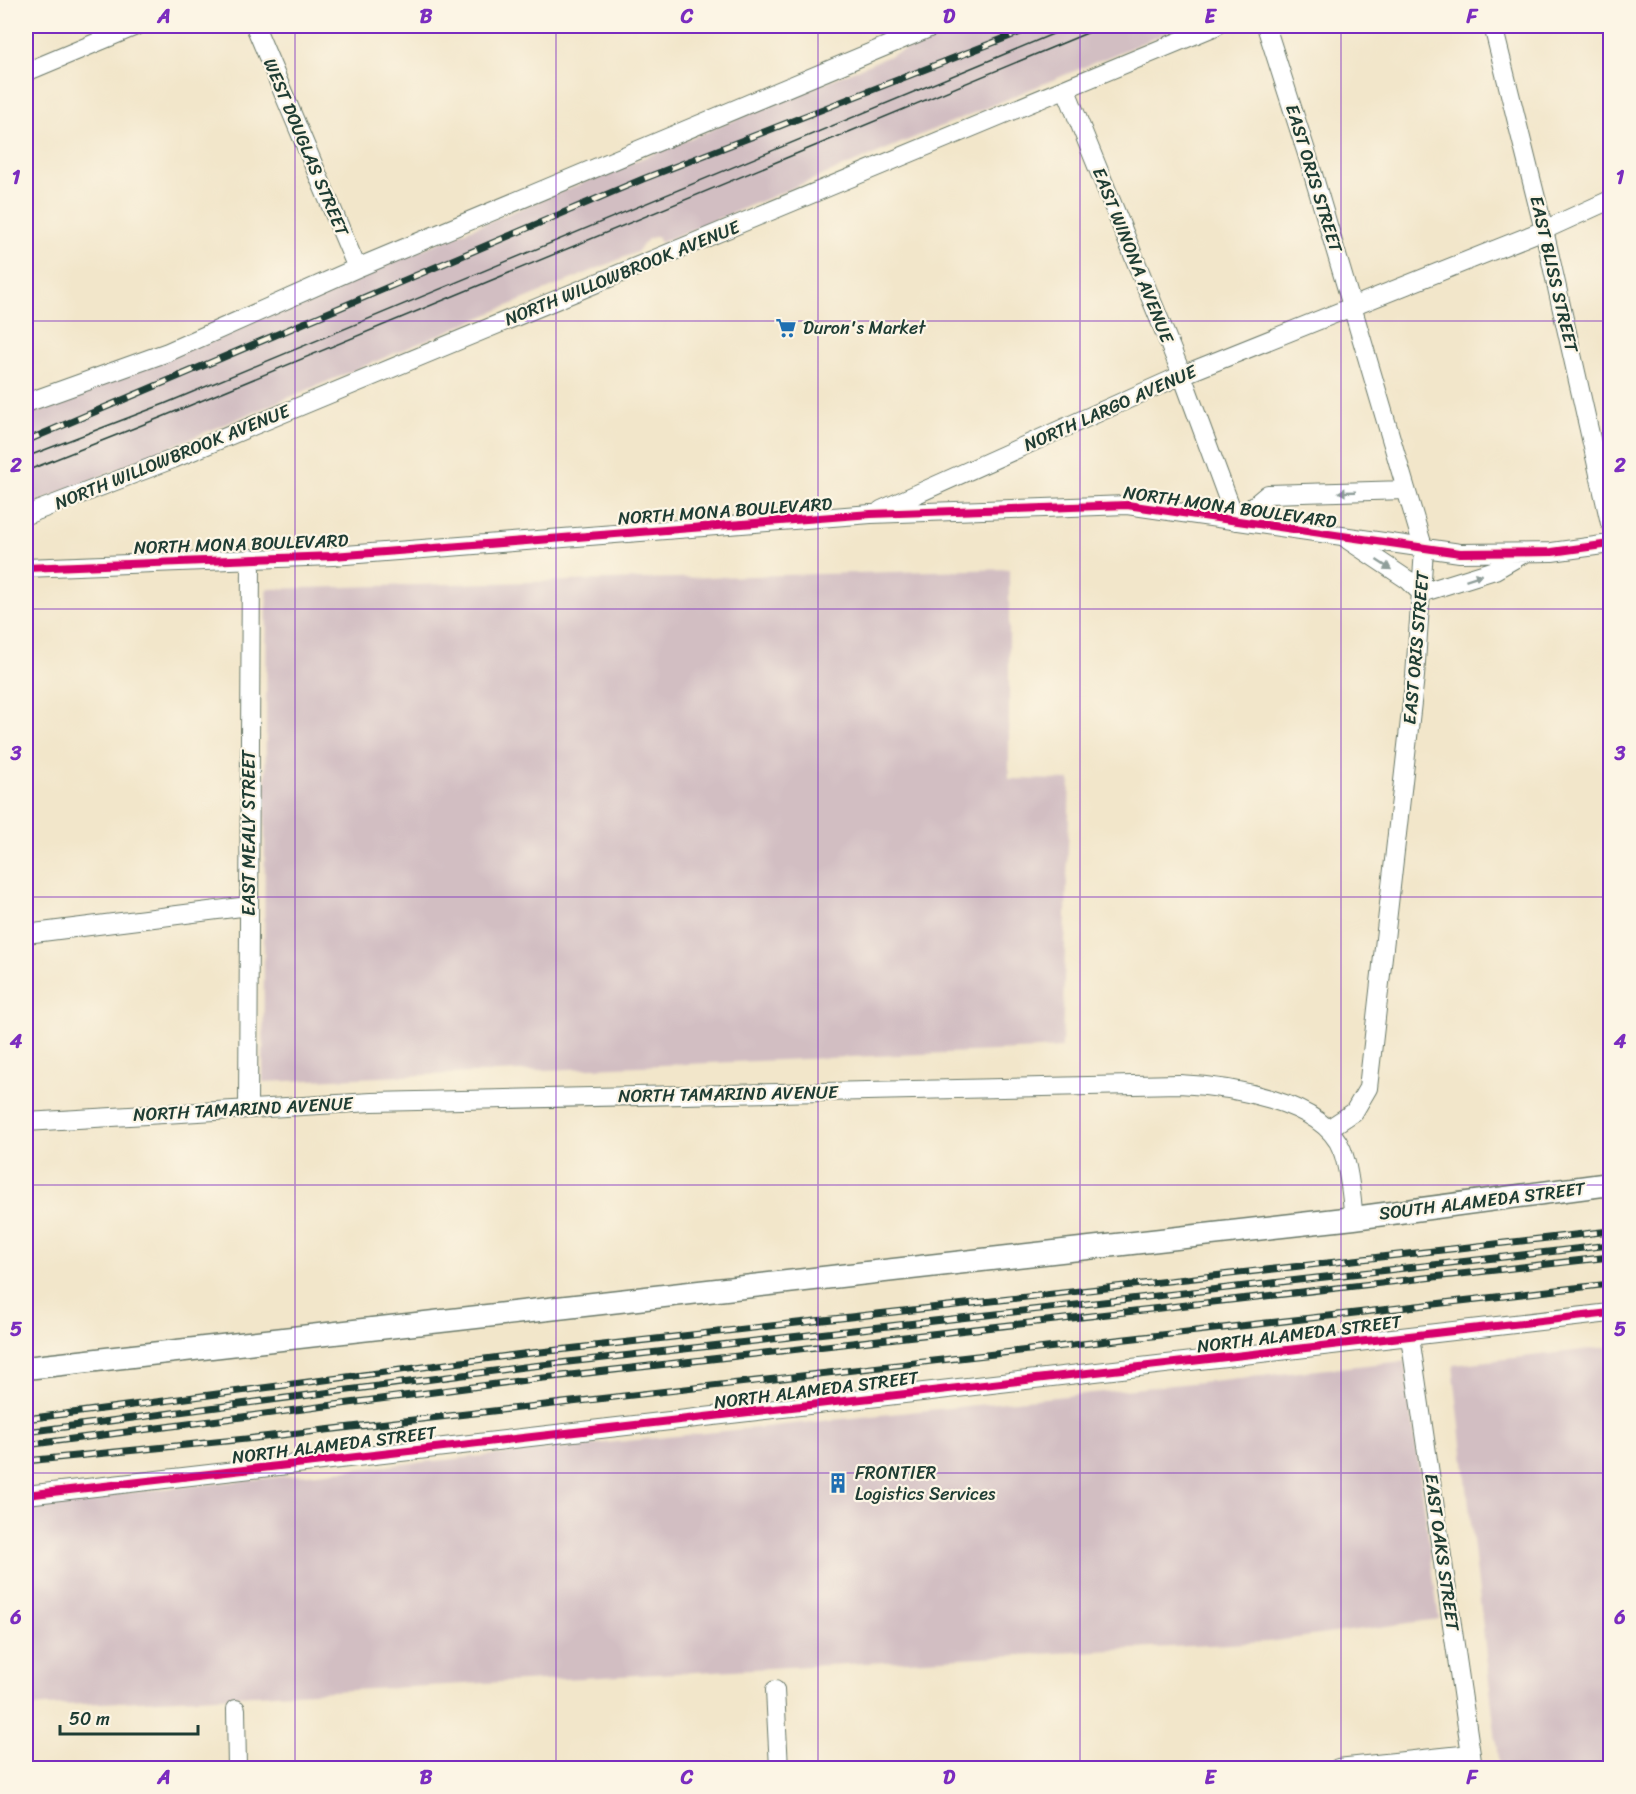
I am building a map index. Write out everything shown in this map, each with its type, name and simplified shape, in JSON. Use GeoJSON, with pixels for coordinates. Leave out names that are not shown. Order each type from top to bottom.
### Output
{"type":"FeatureCollection","features":[{"type":"Feature","properties":{"kind":"main road","name":"SOUTH ALAMEDA STREET"},"geometry":{"type":"LineString","coordinates":[[1354,1218],[1611,1184]]}},
{"type":"Feature","properties":{"kind":"main road"},"geometry":{"type":"LineString","coordinates":[[26,1368],[1354,1218]]}},
{"type":"Feature","properties":{"kind":"street"},"geometry":{"type":"LineString","coordinates":[[26,72],[136,26]]}},
{"type":"Feature","properties":{"kind":"street","name":"WEST DOUGLAS STREET"},"geometry":{"type":"LineString","coordinates":[[255,26],[357,268]]}},
{"type":"Feature","properties":{"kind":"street"},"geometry":{"type":"LineString","coordinates":[[26,403],[168,352],[357,268],[934,26]]}},
{"type":"Feature","properties":{"kind":"street","name":"NORTH WILLOWBROOK AVENUE"},"geometry":{"type":"LineString","coordinates":[[26,515],[173,459],[1216,26]]}},
{"type":"Feature","properties":{"kind":"street","name":"EAST ORIS STREET"},"geometry":{"type":"LineString","coordinates":[[1266,26],[1353,307],[1424,550],[1415,676],[1368,1088],[1354,1112],[1328,1129]]}},
{"type":"Feature","properties":{"kind":"street","name":"EAST BLISS STREET"},"geometry":{"type":"LineString","coordinates":[[1493,26],[1544,230],[1611,523]]}},
{"type":"Feature","properties":{"kind":"street","name":"EAST WINONA AVENUE"},"geometry":{"type":"LineString","coordinates":[[1066,90],[1182,375],[1236,521]]}},
{"type":"Feature","properties":{"kind":"street","name":"NORTH LARGO AVENUE"},"geometry":{"type":"LineString","coordinates":[[871,514],[1182,375],[1544,230],[1611,200]]}},
{"type":"Feature","properties":{"kind":"street","name":"NORTH MONA BOULEVARD"},"geometry":{"type":"LineString","coordinates":[[1236,521],[1268,494],[1406,490]]}},
{"type":"Feature","properties":{"kind":"street","name":"NORTH MONA BOULEVARD"},"geometry":{"type":"LineString","coordinates":[[26,568],[352,554],[871,514],[1127,505],[1424,550],[1524,554]]}},
{"type":"Feature","properties":{"kind":"street"},"geometry":{"type":"LineString","coordinates":[[1346,538],[1408,580],[1421,593],[1495,570],[1524,554],[1611,544]]}},
{"type":"Feature","properties":{"kind":"street","name":"EAST MEALY STREET"},"geometry":{"type":"LineString","coordinates":[[248,1108],[251,558]]}},
{"type":"Feature","properties":{"kind":"street"},"geometry":{"type":"LineString","coordinates":[[26,934],[249,906]]}},
{"type":"Feature","properties":{"kind":"street","name":"NORTH TAMARIND AVENUE"},"geometry":{"type":"LineString","coordinates":[[26,1122],[372,1102],[1179,1084],[1222,1086],[1261,1095],[1297,1110],[1328,1129],[1342,1149],[1354,1218]]}},
{"type":"Feature","properties":{"kind":"street","name":"NORTH ALAMEDA STREET"},"geometry":{"type":"LineString","coordinates":[[26,1495],[1611,1313]]}},
{"type":"Feature","properties":{"kind":"street","name":"EAST OAKS STREET"},"geometry":{"type":"LineString","coordinates":[[1410,1336],[1472,1761]]}},
{"type":"Feature","properties":{"kind":"street"},"geometry":{"type":"LineString","coordinates":[[775,1690],[779,1768]]}},
{"type":"Feature","properties":{"kind":"street"},"geometry":{"type":"LineString","coordinates":[[236,1709],[237,1768]]}},
{"type":"Feature","properties":{"kind":"street"},"geometry":{"type":"LineString","coordinates":[[1338,1768],[1472,1761]]}},
{"type":"Feature","properties":{"kind":"shaded area"},"geometry":{"type":"Polygon","coordinates":[[[962,26],[1183,26],[660,243],[657,236],[648,239],[637,252],[34,504],[26,501],[26,413],[962,26]]]}},
{"type":"Feature","properties":{"kind":"shaded area"},"geometry":{"type":"Polygon","coordinates":[[[1009,569],[1009,779],[1070,780],[1062,1048],[263,1082],[267,589],[1009,569]]]}},
{"type":"Feature","properties":{"kind":"shaded area"},"geometry":{"type":"Polygon","coordinates":[[[1610,1347],[1610,1768],[1499,1768],[1453,1365],[1610,1347]]]}},
{"type":"Feature","properties":{"kind":"shaded area"},"geometry":{"type":"Polygon","coordinates":[[[1405,1361],[1439,1619],[1267,1642],[26,1707],[26,1503],[1405,1361]]]}},
{"type":"Feature","properties":{"kind":"tram line"},"geometry":{"type":"LineString","coordinates":[[26,457],[164,404],[1072,26]]}},
{"type":"Feature","properties":{"kind":"tram line"},"geometry":{"type":"LineString","coordinates":[[26,471],[162,417],[1104,26]]}},
{"type":"Feature","properties":{"kind":"railway"},"geometry":{"type":"LineString","coordinates":[[26,441],[643,179],[1036,26]]}},
{"type":"Feature","properties":{"kind":"railway"},"geometry":{"type":"LineString","coordinates":[[26,1419],[523,1354],[1610,1231]]}},
{"type":"Feature","properties":{"kind":"railway"},"geometry":{"type":"LineString","coordinates":[[26,1432],[524,1367],[1610,1245]]}},
{"type":"Feature","properties":{"kind":"railway"},"geometry":{"type":"LineString","coordinates":[[26,1445],[526,1380],[1610,1257]]}},
{"type":"Feature","properties":{"kind":"railway"},"geometry":{"type":"LineString","coordinates":[[26,1461],[246,1439],[1610,1284]]}},
{"type":"Feature","properties":{"kind":"cycle path"},"geometry":{"type":"LineString","coordinates":[[26,568],[333,556],[871,514],[1127,505],[1460,553],[1552,552],[1610,544]]}},
{"type":"Feature","properties":{"kind":"cycle path"},"geometry":{"type":"LineString","coordinates":[[26,1495],[1610,1313]]}},
{"type":"Feature","properties":{"kind":"place","name":"Duron's Market"},"geometry":{"type":"Point","coordinates":[786,328]}},
{"type":"Feature","properties":{"kind":"place","name":"FRONTIER Logistics Services"},"geometry":{"type":"Point","coordinates":[838,1483]}}]}
